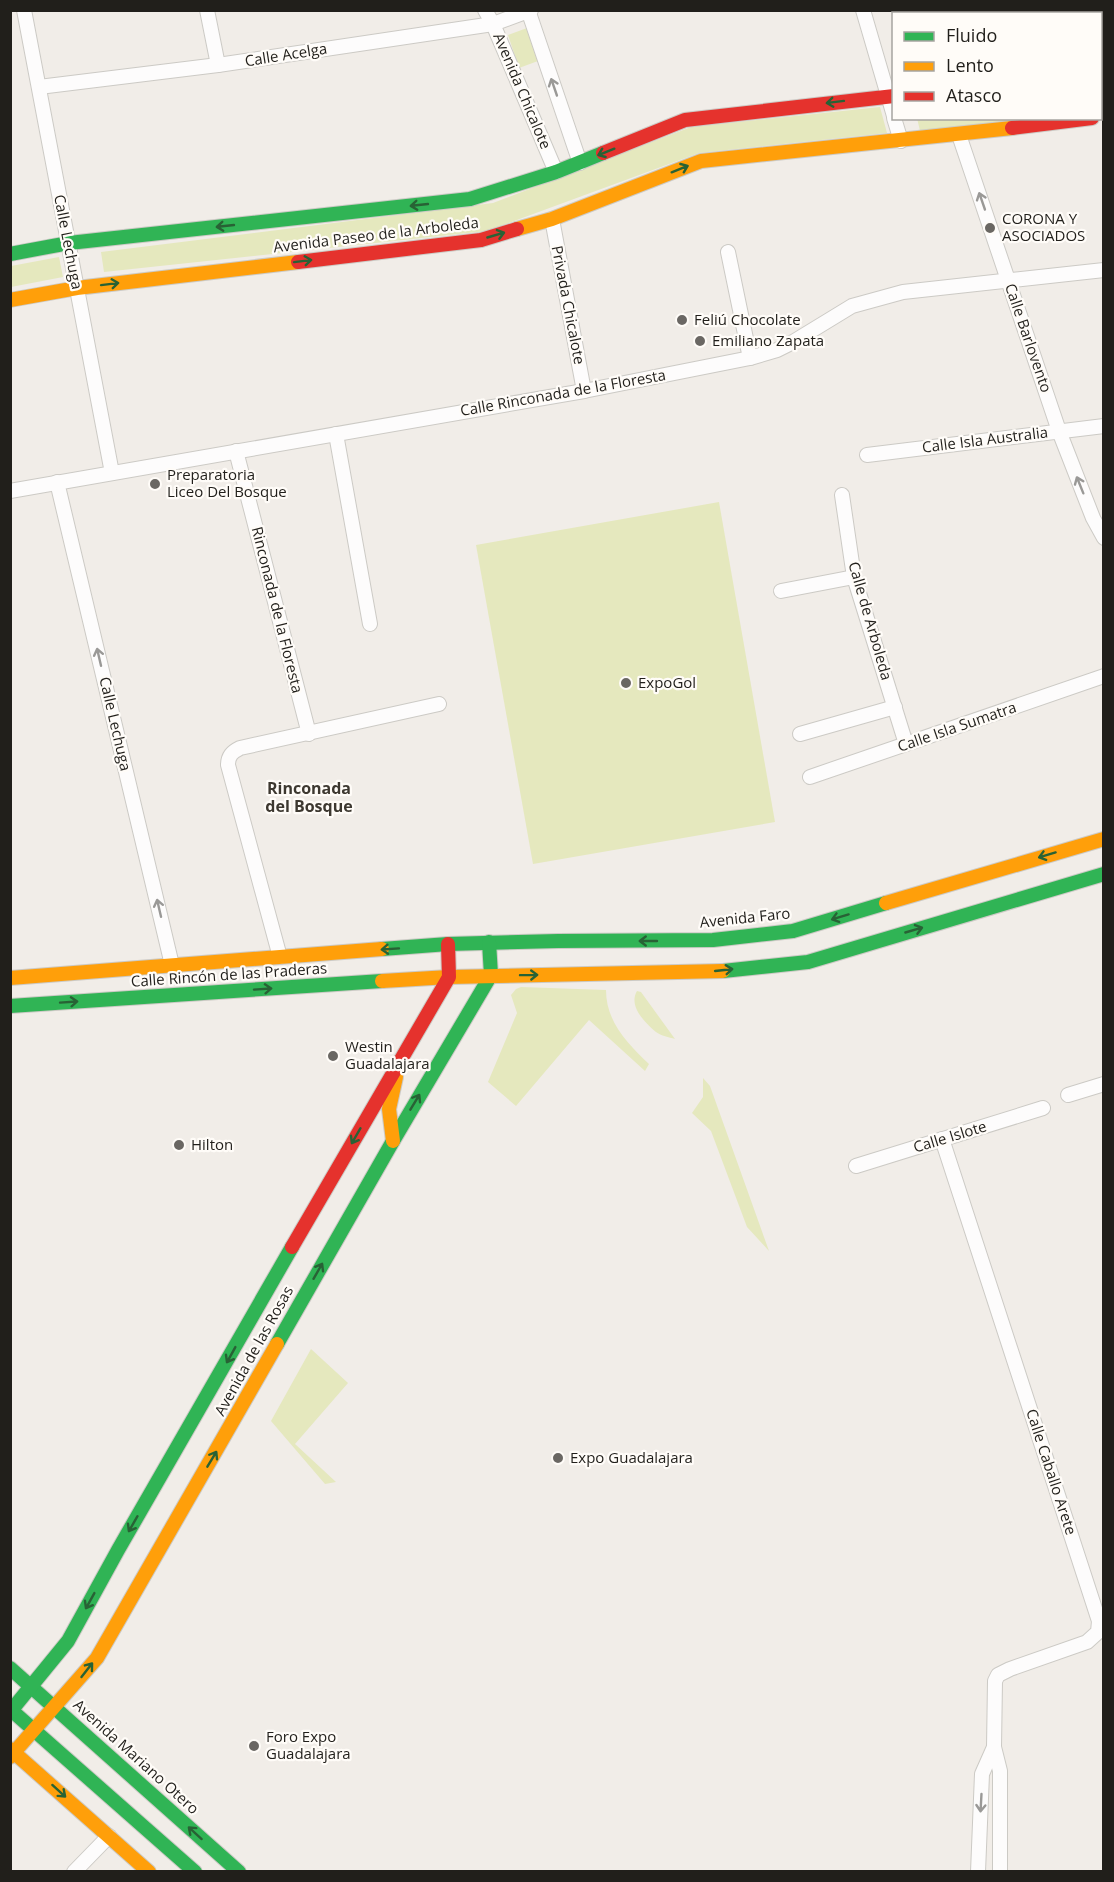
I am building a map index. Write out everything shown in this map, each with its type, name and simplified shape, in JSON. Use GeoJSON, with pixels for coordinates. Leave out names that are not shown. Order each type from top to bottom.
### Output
{"type":"FeatureCollection","features":[{"type":"Feature","properties":{"kind":"street","name":"Calle Lechuga"},"geometry":{"type":"LineString","coordinates":[[24,10],[112,473]]}},
{"type":"Feature","properties":{"kind":"street"},"geometry":{"type":"LineString","coordinates":[[207,10],[218,65]]}},
{"type":"Feature","properties":{"kind":"street","name":"Avenida Chicalote"},"geometry":{"type":"LineString","coordinates":[[485,10],[556,172]]}},
{"type":"Feature","properties":{"kind":"street"},"geometry":{"type":"LineString","coordinates":[[863,10],[891,96]]}},
{"type":"Feature","properties":{"kind":"street","name":"Calle Acelga"},"geometry":{"type":"LineString","coordinates":[[39,87],[218,65],[493,24],[529,11]]}},
{"type":"Feature","properties":{"kind":"street","name":"Avenida Chicalote"},"geometry":{"type":"LineString","coordinates":[[529,11],[580,163]]}},
{"type":"Feature","properties":{"kind":"street","name":"Avenida Paseo de la Arboleda"},"geometry":{"type":"LineString","coordinates":[[10,254],[69,243],[470,199],[556,172],[685,120],[891,96]]}},
{"type":"Feature","properties":{"kind":"street"},"geometry":{"type":"LineString","coordinates":[[895,120],[901,141]]}},
{"type":"Feature","properties":{"kind":"street","name":"Avenida Paseo de la Arboleda"},"geometry":{"type":"LineString","coordinates":[[10,300],[77,288],[481,240],[552,219],[701,161],[959,135],[1076,120]]}},
{"type":"Feature","properties":{"kind":"street","name":"Calle Barlovento"},"geometry":{"type":"LineString","coordinates":[[959,135],[1059,431],[1093,518],[1104,538]]}},
{"type":"Feature","properties":{"kind":"street","name":"Privada Chicalote"},"geometry":{"type":"LineString","coordinates":[[552,219],[584,391]]}},
{"type":"Feature","properties":{"kind":"street"},"geometry":{"type":"LineString","coordinates":[[728,252],[750,358]]}},
{"type":"Feature","properties":{"kind":"street","name":"Calle Rinconada de la Floresta"},"geometry":{"type":"LineString","coordinates":[[10,491],[584,391],[750,358],[777,350],[793,342],[852,306],[903,292],[1104,270]]}},
{"type":"Feature","properties":{"kind":"street","name":"Calle Isla Australia"},"geometry":{"type":"LineString","coordinates":[[867,456],[1104,426]]}},
{"type":"Feature","properties":{"kind":"street"},"geometry":{"type":"LineString","coordinates":[[336,434],[370,624]]}},
{"type":"Feature","properties":{"kind":"street","name":"Rinconada de la Floresta"},"geometry":{"type":"LineString","coordinates":[[236,451],[309,734]]}},
{"type":"Feature","properties":{"kind":"street","name":"Calle Lechuga"},"geometry":{"type":"LineString","coordinates":[[57,482],[172,965]]}},
{"type":"Feature","properties":{"kind":"street","name":"Calle de Arboleda"},"geometry":{"type":"LineString","coordinates":[[843,495],[854,577],[906,744]]}},
{"type":"Feature","properties":{"kind":"street"},"geometry":{"type":"LineString","coordinates":[[781,591],[854,577]]}},
{"type":"Feature","properties":{"kind":"street","name":"Calle Isla Sumatra"},"geometry":{"type":"LineString","coordinates":[[810,777],[1104,676]]}},
{"type":"Feature","properties":{"kind":"street"},"geometry":{"type":"LineString","coordinates":[[280,957],[228,765],[231,754],[240,748],[439,704]]}},
{"type":"Feature","properties":{"kind":"street"},"geometry":{"type":"LineString","coordinates":[[800,734],[895,706]]}},
{"type":"Feature","properties":{"kind":"street","name":"Avenida Faro"},"geometry":{"type":"LineString","coordinates":[[448,944],[712,940],[793,931],[1104,839]]}},
{"type":"Feature","properties":{"kind":"street"},"geometry":{"type":"LineString","coordinates":[[448,944],[449,977],[710,972],[808,962],[1104,874]]}},
{"type":"Feature","properties":{"kind":"street"},"geometry":{"type":"LineString","coordinates":[[489,942],[491,975]]}},
{"type":"Feature","properties":{"kind":"street","name":"Calle Rincón de las Praderas"},"geometry":{"type":"LineString","coordinates":[[10,978],[448,944]]}},
{"type":"Feature","properties":{"kind":"street","name":"Avenida de las Rosas"},"geometry":{"type":"LineString","coordinates":[[12,1753],[35,1730],[97,1658],[393,1141],[491,975]]}},
{"type":"Feature","properties":{"kind":"street","name":"Calle Rincón de las Praderas"},"geometry":{"type":"LineString","coordinates":[[10,1006],[449,977]]}},
{"type":"Feature","properties":{"kind":"street","name":"Avenida de las Rosas"},"geometry":{"type":"LineString","coordinates":[[11,1710],[68,1641],[118,1550],[449,977]]}},
{"type":"Feature","properties":{"kind":"street"},"geometry":{"type":"LineString","coordinates":[[393,1141],[390,1109],[399,1061]]}},
{"type":"Feature","properties":{"kind":"street"},"geometry":{"type":"LineString","coordinates":[[1068,1095],[1104,1083]]}},
{"type":"Feature","properties":{"kind":"street","name":"Calle Islote"},"geometry":{"type":"LineString","coordinates":[[856,1166],[1043,1108]]}},
{"type":"Feature","properties":{"kind":"street","name":"Calle Caballo Arete"},"geometry":{"type":"LineString","coordinates":[[942,1139],[1099,1622],[1098,1632],[1087,1642],[1010,1669],[995,1680],[994,1747],[1000,1772],[1000,1872]]}},
{"type":"Feature","properties":{"kind":"street","name":"Avenida Mariano Otero"},"geometry":{"type":"LineString","coordinates":[[10,1668],[239,1872]]}},
{"type":"Feature","properties":{"kind":"street"},"geometry":{"type":"LineString","coordinates":[[11,1710],[195,1872]]}},
{"type":"Feature","properties":{"kind":"street","name":"Calle Caballo Arete"},"geometry":{"type":"LineString","coordinates":[[978,1872],[982,1774],[994,1747]]}},
{"type":"Feature","properties":{"kind":"street"},"geometry":{"type":"LineString","coordinates":[[12,1753],[149,1872]]}},
{"type":"Feature","properties":{"kind":"street"},"geometry":{"type":"LineString","coordinates":[[74,1872],[109,1836]]}},
{"type":"Feature","properties":{"kind":"green space"},"geometry":{"type":"Polygon","coordinates":[[[527,28],[538,61],[519,68],[508,35],[527,28]]]}},
{"type":"Feature","properties":{"kind":"green space"},"geometry":{"type":"Polygon","coordinates":[[[880,107],[887,133],[699,153],[487,231],[104,272],[101,252],[493,203],[691,127],[880,107]]]}},
{"type":"Feature","properties":{"kind":"green space"},"geometry":{"type":"Polygon","coordinates":[[[917,120],[1021,120],[920,131],[917,120]]]}},
{"type":"Feature","properties":{"kind":"green space"},"geometry":{"type":"Polygon","coordinates":[[[59,257],[63,277],[11,287],[11,266],[59,257]]]}},
{"type":"Feature","properties":{"kind":"green space","name":"ExpoGol"},"geometry":{"type":"Polygon","coordinates":[[[719,502],[775,822],[533,864],[476,545],[719,502]]]}},
{"type":"Feature","properties":{"kind":"green space"},"geometry":{"type":"Polygon","coordinates":[[[521,987],[606,990],[607,1002],[614,1022],[626,1040],[649,1064],[645,1071],[589,1020],[516,1106],[488,1082],[517,1013],[511,995],[521,987]]]}},
{"type":"Feature","properties":{"kind":"green space"},"geometry":{"type":"Polygon","coordinates":[[[637,991],[641,992],[675,1039],[658,1033],[639,1014],[635,1002],[637,991]]]}},
{"type":"Feature","properties":{"kind":"green space"},"geometry":{"type":"Polygon","coordinates":[[[703,1078],[710,1086],[769,1251],[747,1227],[711,1131],[692,1113],[703,1097],[703,1078]]]}},
{"type":"Feature","properties":{"kind":"green space"},"geometry":{"type":"Polygon","coordinates":[[[311,1349],[348,1383],[295,1444],[336,1482],[325,1484],[271,1421],[311,1349]]]}},
{"type":"Feature","properties":{"kind":"traffic: fast"},"geometry":{"type":"LineString","coordinates":[[10,254],[69,243],[470,199],[556,172],[603,153]]}},
{"type":"Feature","properties":{"kind":"traffic: fast"},"geometry":{"type":"LineString","coordinates":[[723,971],[808,962],[1104,874]]}},
{"type":"Feature","properties":{"kind":"traffic: fast"},"geometry":{"type":"LineString","coordinates":[[382,949],[448,944],[558,941],[713,940],[793,931],[886,903]]}},
{"type":"Feature","properties":{"kind":"traffic: fast"},"geometry":{"type":"LineString","coordinates":[[277,1344],[491,975],[489,942]]}},
{"type":"Feature","properties":{"kind":"traffic: fast"},"geometry":{"type":"LineString","coordinates":[[10,1006],[382,981]]}},
{"type":"Feature","properties":{"kind":"traffic: fast"},"geometry":{"type":"LineString","coordinates":[[10,1712],[68,1641],[292,1247]]}},
{"type":"Feature","properties":{"kind":"traffic: fast"},"geometry":{"type":"LineString","coordinates":[[10,1668],[239,1872]]}},
{"type":"Feature","properties":{"kind":"traffic: fast"},"geometry":{"type":"LineString","coordinates":[[10,1709],[195,1872]]}},
{"type":"Feature","properties":{"kind":"traffic: slow"},"geometry":{"type":"LineString","coordinates":[[517,229],[552,219],[701,161],[1012,128]]}},
{"type":"Feature","properties":{"kind":"traffic: slow"},"geometry":{"type":"LineString","coordinates":[[10,300],[77,288],[298,262]]}},
{"type":"Feature","properties":{"kind":"traffic: slow"},"geometry":{"type":"LineString","coordinates":[[886,903],[1104,839]]}},
{"type":"Feature","properties":{"kind":"traffic: slow"},"geometry":{"type":"LineString","coordinates":[[10,978],[382,949]]}},
{"type":"Feature","properties":{"kind":"traffic: slow"},"geometry":{"type":"LineString","coordinates":[[382,981],[449,977],[723,971]]}},
{"type":"Feature","properties":{"kind":"traffic: slow"},"geometry":{"type":"LineString","coordinates":[[393,1141],[389,1109],[396,1077]]}},
{"type":"Feature","properties":{"kind":"traffic: slow"},"geometry":{"type":"LineString","coordinates":[[10,1757],[97,1658],[277,1344]]}},
{"type":"Feature","properties":{"kind":"traffic: slow"},"geometry":{"type":"LineString","coordinates":[[10,1749],[149,1872]]}},
{"type":"Feature","properties":{"kind":"traffic: jam"},"geometry":{"type":"LineString","coordinates":[[603,153],[685,120],[892,96]]}},
{"type":"Feature","properties":{"kind":"traffic: jam"},"geometry":{"type":"LineString","coordinates":[[1012,128],[1076,120]]}},
{"type":"Feature","properties":{"kind":"traffic: jam"},"geometry":{"type":"LineString","coordinates":[[298,262],[481,240],[517,229]]}},
{"type":"Feature","properties":{"kind":"traffic: jam"},"geometry":{"type":"LineString","coordinates":[[292,1247],[449,977],[448,944]]}},
{"type":"Feature","properties":{"kind":"place","name":"CORONA Y ASOCIADOS"},"geometry":{"type":"Point","coordinates":[990,228]}},
{"type":"Feature","properties":{"kind":"place","name":"Feliú Chocolate"},"geometry":{"type":"Point","coordinates":[682,320]}},
{"type":"Feature","properties":{"kind":"place","name":"Emiliano Zapata"},"geometry":{"type":"Point","coordinates":[700,341]}},
{"type":"Feature","properties":{"kind":"place","name":"Preparatoria Liceo Del Bosque"},"geometry":{"type":"Point","coordinates":[155,484]}},
{"type":"Feature","properties":{"kind":"place","name":"ExpoGol"},"geometry":{"type":"Point","coordinates":[626,683]}},
{"type":"Feature","properties":{"kind":"place","name":"Westin Guadalajara"},"geometry":{"type":"Point","coordinates":[333,1056]}},
{"type":"Feature","properties":{"kind":"place","name":"Hilton"},"geometry":{"type":"Point","coordinates":[179,1145]}},
{"type":"Feature","properties":{"kind":"place","name":"Expo Guadalajara"},"geometry":{"type":"Point","coordinates":[558,1458]}},
{"type":"Feature","properties":{"kind":"place","name":"Foro Expo Guadalajara"},"geometry":{"type":"Point","coordinates":[254,1746]}},
{"type":"Feature","properties":{"kind":"district","name":"Rinconada del Bosque"},"geometry":{"type":"Point","coordinates":[309,797]}}]}
